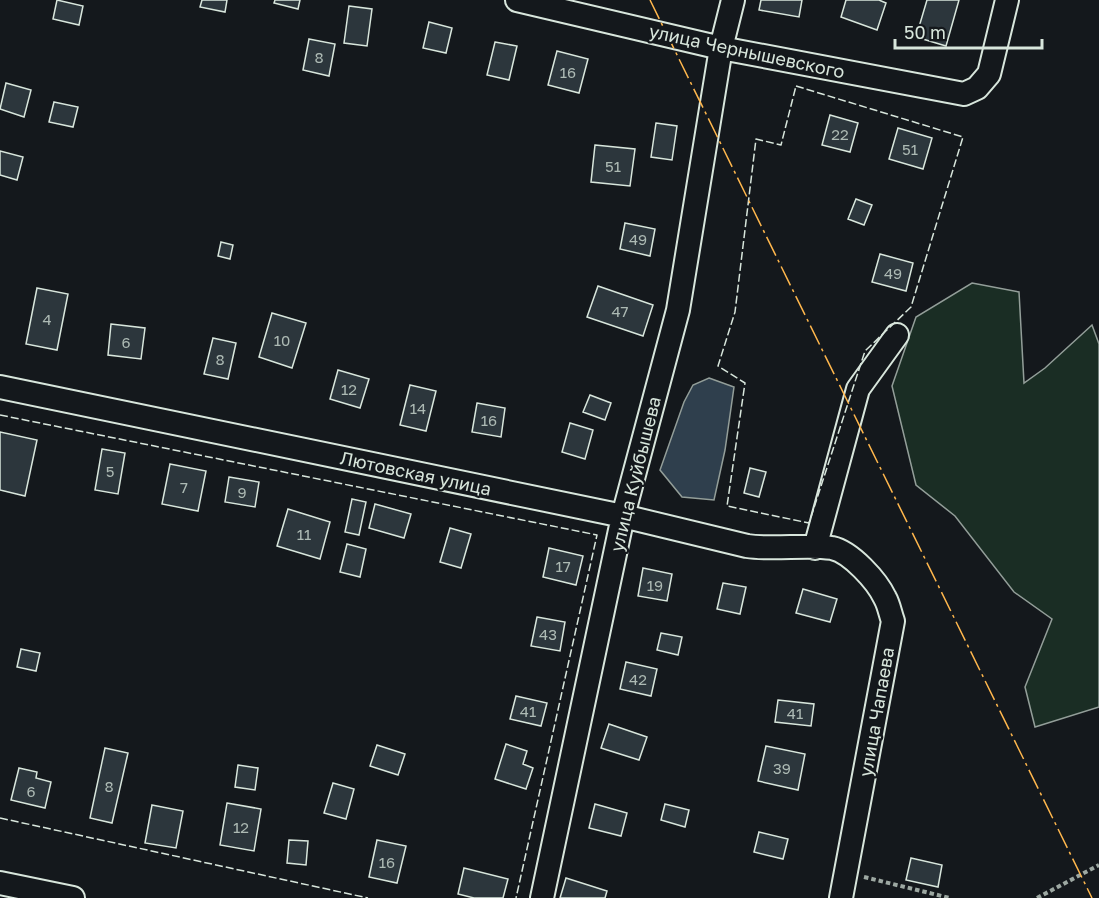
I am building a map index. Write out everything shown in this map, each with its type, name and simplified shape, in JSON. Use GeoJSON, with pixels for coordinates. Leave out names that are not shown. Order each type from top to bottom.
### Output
{"type":"FeatureCollection","features":[{"type":"Feature","properties":{"kind":"street"},"geometry":{"type":"LineString","coordinates":[[721,48],[733,0]]}},
{"type":"Feature","properties":{"kind":"street","name":"улица Чернышевского"},"geometry":{"type":"LineString","coordinates":[[525,1],[721,48],[964,94],[977,88],[989,74],[1006,0]]}},
{"type":"Feature","properties":{"kind":"street","name":"улица Куйбышева"},"geometry":{"type":"LineString","coordinates":[[542,898],[622,516],[678,310],[721,48]]}},
{"type":"Feature","properties":{"kind":"street"},"geometry":{"type":"LineString","coordinates":[[824,548],[858,389],[897,335]]}},
{"type":"Feature","properties":{"kind":"street","name":"Лютовская улица"},"geometry":{"type":"LineString","coordinates":[[0,387],[622,516],[747,546],[767,549],[824,548]]}},
{"type":"Feature","properties":{"kind":"street","name":"улица Чапаева"},"geometry":{"type":"LineString","coordinates":[[824,548],[855,561],[873,580],[885,598],[893,621],[841,898]]}},
{"type":"Feature","properties":{"kind":"street"},"geometry":{"type":"LineString","coordinates":[[0,883],[73,898]]}},
{"type":"Feature","properties":{"kind":"path"},"geometry":{"type":"LineString","coordinates":[[1037,898],[1099,865]]}},
{"type":"Feature","properties":{"kind":"path"},"geometry":{"type":"LineString","coordinates":[[846,873],[950,898]]}},
{"type":"Feature","properties":{"kind":"green space"},"geometry":{"type":"Polygon","coordinates":[[[972,283],[1019,292],[1024,383],[1045,368],[1092,325],[1099,344],[1099,707],[1035,727],[1025,687],[1052,619],[1014,592],[955,516],[916,485],[892,386],[916,317],[972,283]]]}},
{"type":"Feature","properties":{"kind":"water"},"geometry":{"type":"Polygon","coordinates":[[[709,378],[734,387],[725,450],[714,500],[682,497],[660,470],[684,402],[693,385],[709,378]]]}},
{"type":"Feature","properties":{"kind":"building"},"geometry":{"type":"Polygon","coordinates":[[[57,0],[83,6],[79,25],[53,19],[57,0]]]}},
{"type":"Feature","properties":{"kind":"building"},"geometry":{"type":"Polygon","coordinates":[[[202,0],[227,0],[225,12],[200,7],[202,0]]]}},
{"type":"Feature","properties":{"kind":"building"},"geometry":{"type":"Polygon","coordinates":[[[275,0],[300,0],[298,9],[274,3],[275,0]]]}},
{"type":"Feature","properties":{"kind":"building"},"geometry":{"type":"Polygon","coordinates":[[[761,0],[802,0],[799,17],[759,10],[761,0]]]}},
{"type":"Feature","properties":{"kind":"building"},"geometry":{"type":"Polygon","coordinates":[[[846,0],[879,0],[886,3],[877,30],[841,17],[846,0]]]}},
{"type":"Feature","properties":{"kind":"building"},"geometry":{"type":"Polygon","coordinates":[[[927,0],[959,0],[946,46],[916,37],[927,0]]]}},
{"type":"Feature","properties":{"kind":"building"},"geometry":{"type":"Polygon","coordinates":[[[349,6],[372,9],[367,46],[344,43],[349,6]]]}},
{"type":"Feature","properties":{"kind":"building"},"geometry":{"type":"Polygon","coordinates":[[[429,22],[452,28],[446,53],[423,48],[429,22]]]}},
{"type":"Feature","properties":{"kind":"building"},"geometry":{"type":"Polygon","coordinates":[[[309,39],[335,44],[329,76],[303,70],[309,39]]]}},
{"type":"Feature","properties":{"kind":"building"},"geometry":{"type":"Polygon","coordinates":[[[495,42],[517,46],[509,80],[487,75],[495,42]]]}},
{"type":"Feature","properties":{"kind":"building"},"geometry":{"type":"Polygon","coordinates":[[[557,51],[588,59],[579,93],[548,85],[557,51]]]}},
{"type":"Feature","properties":{"kind":"building"},"geometry":{"type":"Polygon","coordinates":[[[6,83],[31,90],[24,117],[0,109],[6,83]]]}},
{"type":"Feature","properties":{"kind":"building"},"geometry":{"type":"Polygon","coordinates":[[[54,102],[78,107],[73,127],[49,122],[54,102]]]}},
{"type":"Feature","properties":{"kind":"building"},"geometry":{"type":"Polygon","coordinates":[[[830,115],[858,123],[850,152],[822,145],[830,115]]]}},
{"type":"Feature","properties":{"kind":"building"},"geometry":{"type":"Polygon","coordinates":[[[656,123],[677,126],[672,160],[651,157],[656,123]]]}},
{"type":"Feature","properties":{"kind":"building"},"geometry":{"type":"Polygon","coordinates":[[[898,128],[932,138],[923,169],[889,159],[898,128]]]}},
{"type":"Feature","properties":{"kind":"building"},"geometry":{"type":"Polygon","coordinates":[[[595,145],[635,149],[630,186],[591,182],[595,145]]]}},
{"type":"Feature","properties":{"kind":"building"},"geometry":{"type":"Polygon","coordinates":[[[0,151],[23,157],[17,180],[0,175],[0,151]]]}},
{"type":"Feature","properties":{"kind":"building"},"geometry":{"type":"Polygon","coordinates":[[[856,199],[872,205],[864,225],[848,219],[856,199]]]}},
{"type":"Feature","properties":{"kind":"building"},"geometry":{"type":"Polygon","coordinates":[[[625,223],[655,229],[650,256],[620,249],[625,223]]]}},
{"type":"Feature","properties":{"kind":"building"},"geometry":{"type":"Polygon","coordinates":[[[221,242],[233,245],[230,259],[218,256],[221,242]]]}},
{"type":"Feature","properties":{"kind":"building"},"geometry":{"type":"Polygon","coordinates":[[[880,254],[913,263],[906,291],[872,282],[880,254]]]}},
{"type":"Feature","properties":{"kind":"building"},"geometry":{"type":"Polygon","coordinates":[[[598,286],[653,305],[643,336],[587,317],[598,286]]]}},
{"type":"Feature","properties":{"kind":"building"},"geometry":{"type":"Polygon","coordinates":[[[37,288],[68,294],[57,350],[26,344],[37,288]]]}},
{"type":"Feature","properties":{"kind":"building"},"geometry":{"type":"Polygon","coordinates":[[[272,313],[306,323],[292,368],[259,357],[272,313]]]}},
{"type":"Feature","properties":{"kind":"building"},"geometry":{"type":"Polygon","coordinates":[[[111,324],[145,328],[141,359],[108,355],[111,324]]]}},
{"type":"Feature","properties":{"kind":"building"},"geometry":{"type":"Polygon","coordinates":[[[213,338],[236,343],[228,379],[204,374],[213,338]]]}},
{"type":"Feature","properties":{"kind":"building"},"geometry":{"type":"Polygon","coordinates":[[[338,370],[369,379],[360,408],[330,399],[338,370]]]}},
{"type":"Feature","properties":{"kind":"building"},"geometry":{"type":"Polygon","coordinates":[[[410,385],[436,391],[426,431],[400,425],[410,385]]]}},
{"type":"Feature","properties":{"kind":"building"},"geometry":{"type":"Polygon","coordinates":[[[590,395],[611,403],[605,420],[583,412],[590,395]]]}},
{"type":"Feature","properties":{"kind":"building"},"geometry":{"type":"Polygon","coordinates":[[[477,403],[505,408],[501,437],[472,432],[477,403]]]}},
{"type":"Feature","properties":{"kind":"building"},"geometry":{"type":"Polygon","coordinates":[[[570,423],[593,430],[585,459],[562,452],[570,423]]]}},
{"type":"Feature","properties":{"kind":"building"},"geometry":{"type":"Polygon","coordinates":[[[0,432],[37,440],[25,496],[0,490],[0,432]]]}},
{"type":"Feature","properties":{"kind":"building"},"geometry":{"type":"Polygon","coordinates":[[[102,449],[125,453],[118,494],[95,490],[102,449]]]}},
{"type":"Feature","properties":{"kind":"building"},"geometry":{"type":"Polygon","coordinates":[[[170,464],[206,471],[198,511],[162,504],[170,464]]]}},
{"type":"Feature","properties":{"kind":"building"},"geometry":{"type":"Polygon","coordinates":[[[750,468],[766,472],[759,497],[744,493],[750,468]]]}},
{"type":"Feature","properties":{"kind":"building"},"geometry":{"type":"Polygon","coordinates":[[[229,477],[259,482],[255,507],[225,502],[229,477]]]}},
{"type":"Feature","properties":{"kind":"building"},"geometry":{"type":"Polygon","coordinates":[[[352,499],[366,502],[359,535],[345,532],[352,499]]]}},
{"type":"Feature","properties":{"kind":"building"},"geometry":{"type":"Polygon","coordinates":[[[375,504],[411,514],[404,538],[369,528],[375,504]]]}},
{"type":"Feature","properties":{"kind":"building"},"geometry":{"type":"Polygon","coordinates":[[[288,509],[330,522],[320,559],[277,546],[288,509]]]}},
{"type":"Feature","properties":{"kind":"building"},"geometry":{"type":"Polygon","coordinates":[[[450,528],[471,534],[461,568],[440,562],[450,528]]]}},
{"type":"Feature","properties":{"kind":"building"},"geometry":{"type":"Polygon","coordinates":[[[347,544],[366,549],[360,577],[340,572],[347,544]]]}},
{"type":"Feature","properties":{"kind":"building"},"geometry":{"type":"Polygon","coordinates":[[[549,548],[583,556],[576,585],[543,577],[549,548]]]}},
{"type":"Feature","properties":{"kind":"building"},"geometry":{"type":"Polygon","coordinates":[[[643,568],[672,574],[667,601],[638,596],[643,568]]]}},
{"type":"Feature","properties":{"kind":"building"},"geometry":{"type":"Polygon","coordinates":[[[723,583],[746,587],[740,614],[717,609],[723,583]]]}},
{"type":"Feature","properties":{"kind":"building"},"geometry":{"type":"Polygon","coordinates":[[[803,589],[837,599],[830,622],[796,613],[803,589]]]}},
{"type":"Feature","properties":{"kind":"building"},"geometry":{"type":"Polygon","coordinates":[[[537,617],[565,622],[560,651],[531,646],[537,617]]]}},
{"type":"Feature","properties":{"kind":"building"},"geometry":{"type":"Polygon","coordinates":[[[661,633],[682,637],[678,655],[657,650],[661,633]]]}},
{"type":"Feature","properties":{"kind":"building"},"geometry":{"type":"Polygon","coordinates":[[[21,649],[40,653],[36,671],[17,667],[21,649]]]}},
{"type":"Feature","properties":{"kind":"building"},"geometry":{"type":"Polygon","coordinates":[[[626,662],[657,669],[651,696],[620,689],[626,662]]]}},
{"type":"Feature","properties":{"kind":"building"},"geometry":{"type":"Polygon","coordinates":[[[516,696],[547,703],[541,726],[510,719],[516,696]]]}},
{"type":"Feature","properties":{"kind":"building"},"geometry":{"type":"Polygon","coordinates":[[[778,700],[814,704],[811,726],[775,722],[778,700]]]}},
{"type":"Feature","properties":{"kind":"building"},"geometry":{"type":"Polygon","coordinates":[[[609,724],[647,737],[639,760],[601,748],[609,724]]]}},
{"type":"Feature","properties":{"kind":"building"},"geometry":{"type":"Polygon","coordinates":[[[506,744],[527,751],[523,764],[533,768],[526,789],[495,779],[506,744]]]}},
{"type":"Feature","properties":{"kind":"building"},"geometry":{"type":"Polygon","coordinates":[[[377,745],[405,754],[398,775],[370,766],[377,745]]]}},
{"type":"Feature","properties":{"kind":"building"},"geometry":{"type":"Polygon","coordinates":[[[766,746],[805,754],[798,790],[758,781],[766,746]]]}},
{"type":"Feature","properties":{"kind":"building"},"geometry":{"type":"Polygon","coordinates":[[[105,748],[128,753],[112,823],[90,818],[105,748]]]}},
{"type":"Feature","properties":{"kind":"building"},"geometry":{"type":"Polygon","coordinates":[[[238,765],[258,768],[255,790],[235,787],[238,765]]]}},
{"type":"Feature","properties":{"kind":"building"},"geometry":{"type":"Polygon","coordinates":[[[19,768],[37,772],[36,778],[51,782],[45,808],[11,800],[19,768]]]}},
{"type":"Feature","properties":{"kind":"building"},"geometry":{"type":"Polygon","coordinates":[[[333,783],[354,789],[346,819],[324,813],[333,783]]]}},
{"type":"Feature","properties":{"kind":"building"},"geometry":{"type":"Polygon","coordinates":[[[227,803],[261,809],[254,851],[220,845],[227,803]]]}},
{"type":"Feature","properties":{"kind":"building"},"geometry":{"type":"Polygon","coordinates":[[[595,804],[627,813],[621,836],[589,828],[595,804]]]}},
{"type":"Feature","properties":{"kind":"building"},"geometry":{"type":"Polygon","coordinates":[[[665,804],[689,810],[685,827],[661,820],[665,804]]]}},
{"type":"Feature","properties":{"kind":"building"},"geometry":{"type":"Polygon","coordinates":[[[152,805],[183,811],[176,848],[145,843],[152,805]]]}},
{"type":"Feature","properties":{"kind":"building"},"geometry":{"type":"Polygon","coordinates":[[[759,832],[788,839],[783,859],[754,852],[759,832]]]}},
{"type":"Feature","properties":{"kind":"building"},"geometry":{"type":"Polygon","coordinates":[[[289,840],[308,841],[306,865],[287,863],[289,840]]]}},
{"type":"Feature","properties":{"kind":"building"},"geometry":{"type":"Polygon","coordinates":[[[377,840],[406,846],[397,883],[369,877],[377,840]]]}},
{"type":"Feature","properties":{"kind":"building"},"geometry":{"type":"Polygon","coordinates":[[[911,858],[942,865],[938,887],[906,880],[911,858]]]}},
{"type":"Feature","properties":{"kind":"building"},"geometry":{"type":"Polygon","coordinates":[[[464,868],[508,879],[503,898],[474,898],[458,894],[464,868]]]}},
{"type":"Feature","properties":{"kind":"building"},"geometry":{"type":"Polygon","coordinates":[[[566,878],[607,891],[605,898],[560,898],[566,878]]]}},
{"type":"Feature","properties":{"kind":"fence"},"geometry":{"type":"LineString","coordinates":[[796,86],[963,137],[911,307],[865,351],[809,523],[727,506],[745,383],[718,366],[735,312],[756,139],[781,145],[796,86]]}},
{"type":"Feature","properties":{"kind":"fence"},"geometry":{"type":"LineString","coordinates":[[0,415],[597,535],[516,898]]}},
{"type":"Feature","properties":{"kind":"fence"},"geometry":{"type":"LineString","coordinates":[[0,818],[368,898]]}},
{"type":"Feature","properties":{"kind":"power"},"geometry":{"type":"LineString","coordinates":[[650,0],[1092,898]]}}]}
